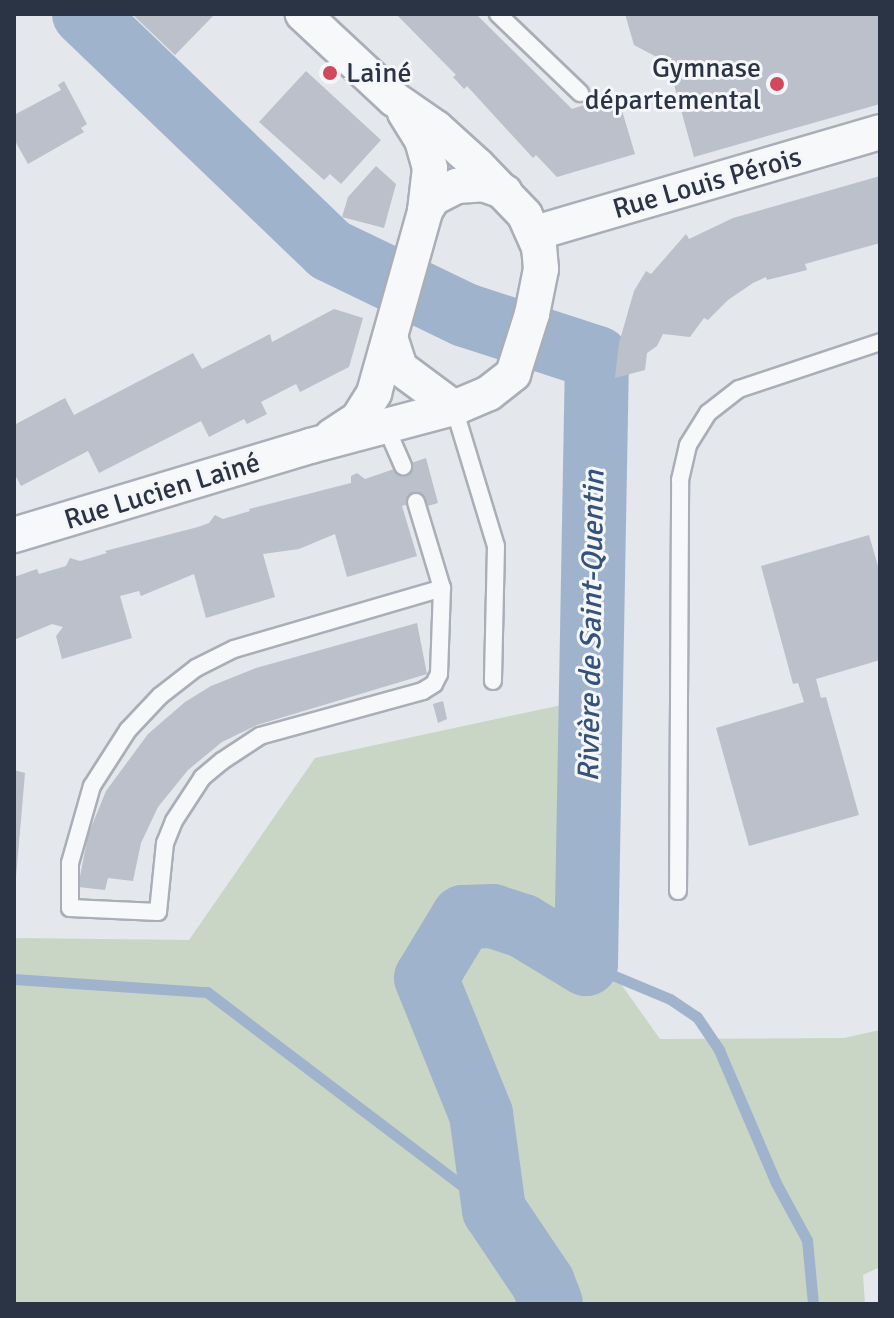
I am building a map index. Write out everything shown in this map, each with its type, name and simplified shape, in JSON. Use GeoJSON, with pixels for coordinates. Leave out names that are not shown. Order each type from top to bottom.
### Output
{"type":"FeatureCollection","features":[{"type":"Feature","properties":{"kind":"street","name":"Rue Lucien Lainé"},"geometry":{"type":"LineString","coordinates":[[14,535],[310,446],[454,408],[501,386],[513,374],[521,356],[541,269],[535,233],[505,192],[436,128],[394,99],[303,14]]}},
{"type":"Feature","properties":{"kind":"street","name":"Rue Lucien Lainé"},"geometry":{"type":"LineString","coordinates":[[310,446],[344,429],[363,413],[374,393],[425,211],[431,181],[427,154],[414,125],[394,99]]}},
{"type":"Feature","properties":{"kind":"street","name":"Rue Louis Pérois"},"geometry":{"type":"LineString","coordinates":[[535,233],[880,132]]}},
{"type":"Feature","properties":{"kind":"street"},"geometry":{"type":"LineString","coordinates":[[425,211],[433,198],[450,187],[483,184],[505,192]]}},
{"type":"Feature","properties":{"kind":"street"},"geometry":{"type":"LineString","coordinates":[[393,322],[400,368],[454,408]]}},
{"type":"Feature","properties":{"kind":"lane"},"geometry":{"type":"LineString","coordinates":[[498,14],[580,93]]}},
{"type":"Feature","properties":{"kind":"lane"},"geometry":{"type":"LineString","coordinates":[[678,891],[680,480],[688,445],[708,413],[739,389],[880,342]]}},
{"type":"Feature","properties":{"kind":"lane"},"geometry":{"type":"LineString","coordinates":[[454,408],[496,546],[493,681]]}},
{"type":"Feature","properties":{"kind":"lane"},"geometry":{"type":"LineString","coordinates":[[386,427],[403,466]]}},
{"type":"Feature","properties":{"kind":"lane"},"geometry":{"type":"LineString","coordinates":[[416,502],[442,588],[439,674],[434,684],[423,691],[260,736],[222,761],[202,778],[174,821],[165,843],[158,912],[70,908],[70,863],[92,786],[128,730],[160,696],[196,668],[234,649],[442,588]]}},
{"type":"Feature","properties":{"kind":"green space"},"geometry":{"type":"Polygon","coordinates":[[[585,700],[589,939],[660,1039],[844,1038],[880,1030],[880,1267],[863,1275],[865,1304],[14,1304],[14,938],[189,940],[315,758],[585,700]]]}},
{"type":"Feature","properties":{"kind":"building"},"geometry":{"type":"Polygon","coordinates":[[[132,14],[215,14],[175,55],[132,14]]]}},
{"type":"Feature","properties":{"kind":"building"},"geometry":{"type":"Polygon","coordinates":[[[396,14],[476,14],[572,109],[617,94],[635,154],[557,177],[536,155],[533,158],[467,86],[464,89],[453,77],[456,75],[396,14]]]}},
{"type":"Feature","properties":{"kind":"building","name":"Gymnase départemental"},"geometry":{"type":"Polygon","coordinates":[[[625,14],[880,14],[880,104],[694,157],[668,63],[634,45],[625,14]]]}},
{"type":"Feature","properties":{"kind":"building"},"geometry":{"type":"Polygon","coordinates":[[[306,71],[381,140],[341,184],[330,174],[324,180],[259,122],[306,71]]]}},
{"type":"Feature","properties":{"kind":"building"},"geometry":{"type":"Polygon","coordinates":[[[64,81],[87,124],[81,128],[84,132],[28,164],[14,139],[14,115],[61,90],[58,85],[64,81]]]}},
{"type":"Feature","properties":{"kind":"building"},"geometry":{"type":"Polygon","coordinates":[[[376,166],[396,184],[384,228],[342,217],[348,197],[376,166]]]}},
{"type":"Feature","properties":{"kind":"building"},"geometry":{"type":"Polygon","coordinates":[[[880,176],[880,243],[805,264],[807,270],[767,280],[766,277],[753,283],[728,300],[708,320],[704,318],[690,337],[663,334],[657,346],[647,353],[645,370],[615,378],[619,343],[634,291],[646,271],[651,274],[686,234],[689,239],[733,218],[880,176]]]}},
{"type":"Feature","properties":{"kind":"building"},"geometry":{"type":"Polygon","coordinates":[[[334,309],[363,318],[349,367],[300,392],[296,384],[261,402],[267,414],[247,424],[244,419],[209,437],[201,421],[99,473],[88,451],[21,486],[14,473],[14,425],[65,398],[74,415],[193,353],[202,369],[270,334],[272,342],[334,309]]]}},
{"type":"Feature","properties":{"kind":"building"},"geometry":{"type":"Polygon","coordinates":[[[426,458],[438,503],[424,507],[422,500],[402,506],[417,556],[347,577],[335,534],[299,549],[263,554],[275,597],[206,618],[194,574],[141,596],[139,591],[120,596],[132,638],[62,659],[56,636],[63,627],[52,624],[14,640],[14,577],[37,569],[39,574],[66,566],[70,558],[80,561],[107,553],[105,551],[198,527],[209,523],[215,515],[223,519],[249,509],[351,483],[351,476],[357,473],[365,479],[426,458]]]}},
{"type":"Feature","properties":{"kind":"building"},"geometry":{"type":"Polygon","coordinates":[[[869,535],[880,573],[880,660],[816,679],[821,698],[826,697],[859,815],[749,846],[716,728],[804,702],[798,683],[793,684],[761,566],[869,535]]]}},
{"type":"Feature","properties":{"kind":"building"},"geometry":{"type":"Polygon","coordinates":[[[417,623],[427,674],[257,725],[222,742],[188,770],[158,807],[141,843],[133,881],[108,878],[105,890],[78,887],[88,835],[106,791],[148,734],[185,702],[211,686],[256,668],[417,623]]]}},
{"type":"Feature","properties":{"kind":"building"},"geometry":{"type":"Polygon","coordinates":[[[443,701],[447,719],[438,723],[433,704],[443,701]]]}},
{"type":"Feature","properties":{"kind":"building"},"geometry":{"type":"Polygon","coordinates":[[[14,770],[25,773],[16,877],[14,877],[14,770]]]}},
{"type":"Feature","properties":{"kind":"waterway","name":"Rivière de Saint-Quentin"},"geometry":{"type":"LineString","coordinates":[[84,14],[330,250],[465,315],[597,358],[586,964],[523,926],[493,916],[463,917],[426,978],[481,1114],[494,1210],[543,1283],[551,1304]]}},
{"type":"Feature","properties":{"kind":"waterway"},"geometry":{"type":"LineString","coordinates":[[586,964],[670,999],[697,1017],[719,1050],[776,1183],[807,1240],[813,1304]]}},
{"type":"Feature","properties":{"kind":"waterway"},"geometry":{"type":"LineString","coordinates":[[14,979],[207,992],[494,1210]]}},
{"type":"Feature","properties":{"kind":"place","name":"Lainé"},"geometry":{"type":"Point","coordinates":[330,73]}},
{"type":"Feature","properties":{"kind":"place","name":"Gymnase départemental"},"geometry":{"type":"Point","coordinates":[777,84]}}]}
